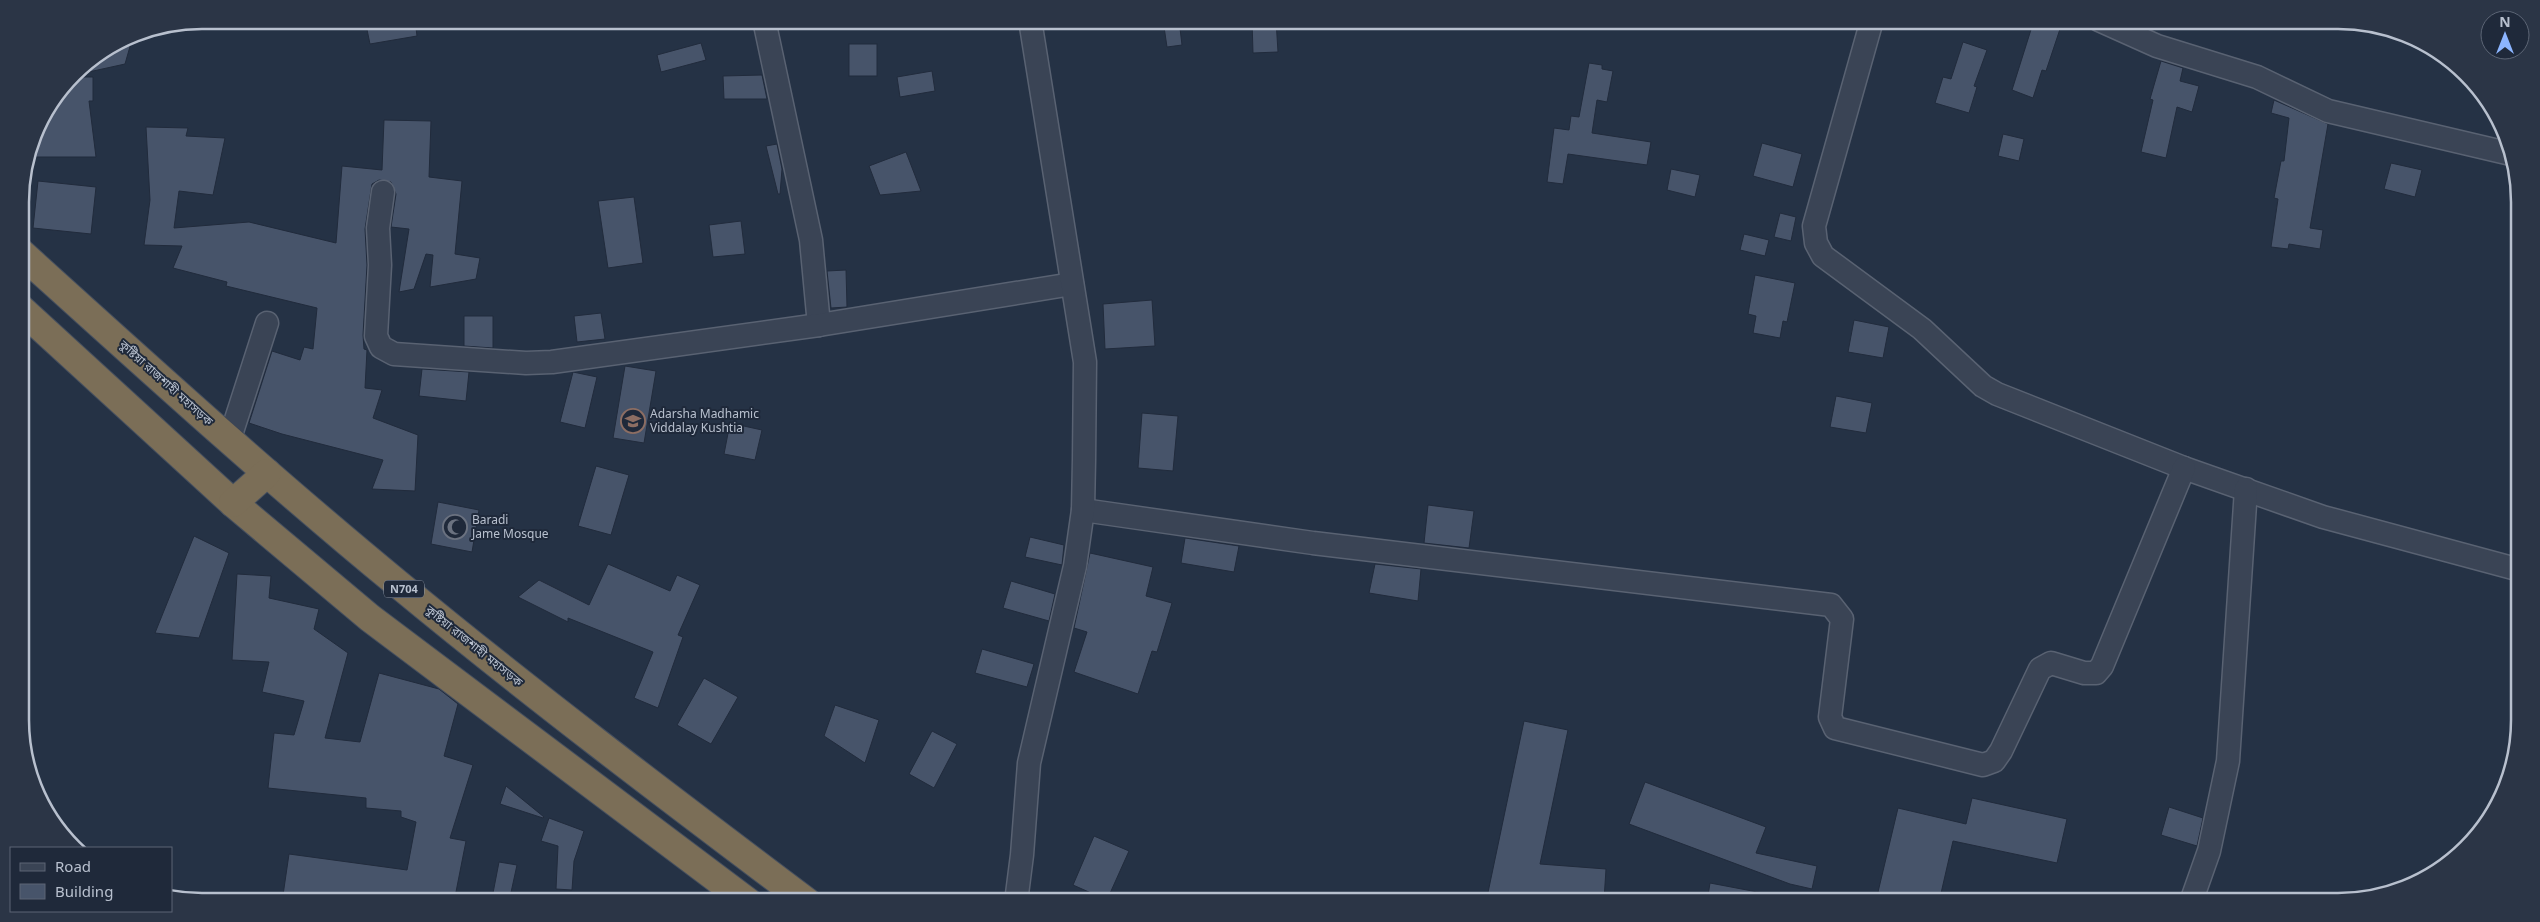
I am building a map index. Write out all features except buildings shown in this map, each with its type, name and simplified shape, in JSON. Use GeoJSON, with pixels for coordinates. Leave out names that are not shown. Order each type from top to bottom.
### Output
{"type":"FeatureCollection","features":[{"type":"Feature","properties":{"kind":"highway","name":"কুষ্টিয়া রাজশাহী মহাসড়ক"},"geometry":{"type":"LineString","coordinates":[[29,260],[229,440],[397,584],[556,712],[795,893]]}},
{"type":"Feature","properties":{"kind":"highway"},"geometry":{"type":"LineString","coordinates":[[29,316],[233,503],[370,618],[736,893]]}},
{"type":"Feature","properties":{"kind":"highway"},"geometry":{"type":"LineString","coordinates":[[233,503],[268,473]]}},
{"type":"Feature","properties":{"kind":"street"},"geometry":{"type":"LineString","coordinates":[[766,29],[811,240],[819,324]]}},
{"type":"Feature","properties":{"kind":"street"},"geometry":{"type":"LineString","coordinates":[[1017,893],[1029,763],[1075,566],[1083,510],[1085,362],[1032,29]]}},
{"type":"Feature","properties":{"kind":"street"},"geometry":{"type":"LineString","coordinates":[[1869,29],[1814,226],[1816,243],[1823,256],[1922,330],[1983,386],[1997,394],[2184,468],[2323,517],[2511,568]]}},
{"type":"Feature","properties":{"kind":"street"},"geometry":{"type":"LineString","coordinates":[[2119,29],[2158,46],[2257,77],[2328,110],[2503,152]]}},
{"type":"Feature","properties":{"kind":"street"},"geometry":{"type":"LineString","coordinates":[[383,192],[378,228],[380,265],[376,336],[381,347],[394,354],[526,363],[552,362],[819,324],[1072,284]]}},
{"type":"Feature","properties":{"kind":"street"},"geometry":{"type":"LineString","coordinates":[[229,440],[267,323]]}},
{"type":"Feature","properties":{"kind":"street"},"geometry":{"type":"LineString","coordinates":[[1083,510],[1323,544],[1831,605],[1842,619],[1830,717],[1835,728],[1983,765],[1994,761],[2002,751],[2040,668],[2052,663],[2084,673],[2096,673],[2102,666],[2184,468]]}},
{"type":"Feature","properties":{"kind":"street"},"geometry":{"type":"LineString","coordinates":[[2194,893],[2209,851],[2228,761],[2246,489]]}},
{"type":"Feature","properties":{"kind":"place","name":"Adarsha Madhamic Viddalay Kushtia"},"geometry":{"type":"Point","coordinates":[633,421]}},
{"type":"Feature","properties":{"kind":"place","name":"Baradi Jame Mosque"},"geometry":{"type":"Point","coordinates":[455,527]}}]}
